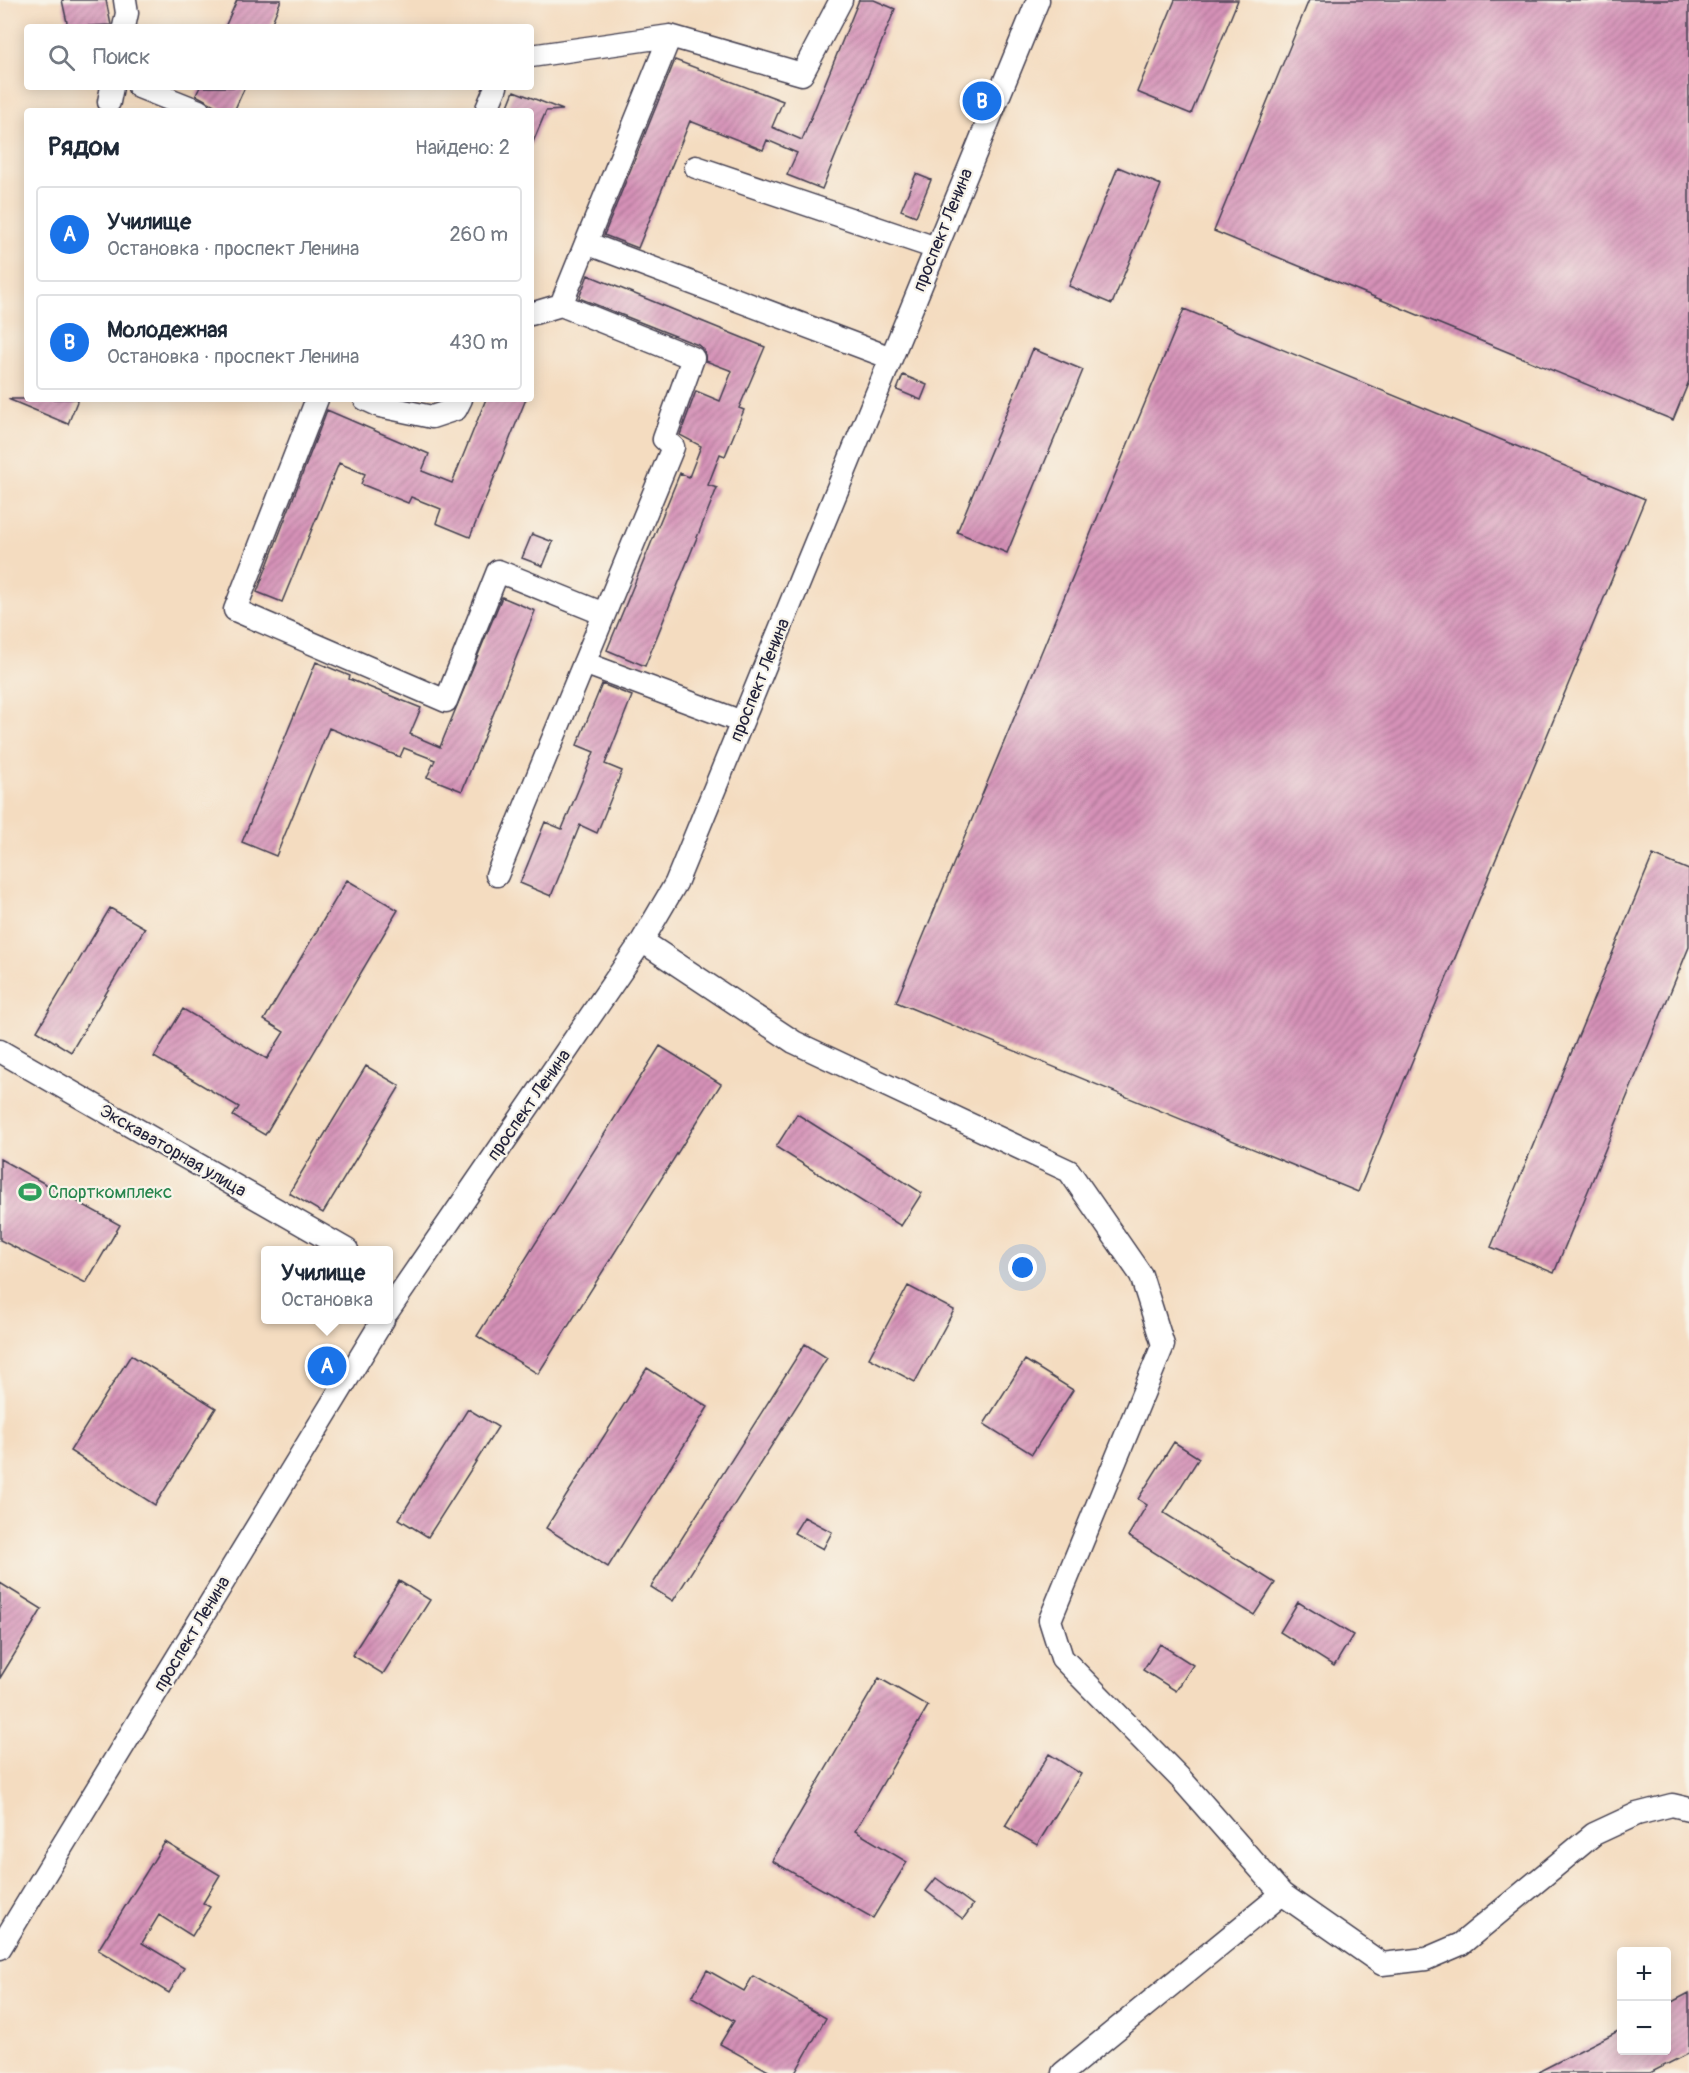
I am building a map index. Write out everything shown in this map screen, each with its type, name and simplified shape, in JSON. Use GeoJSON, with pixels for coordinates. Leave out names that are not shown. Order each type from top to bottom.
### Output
{"type":"FeatureCollection","features":[{"type":"Feature","properties":{"kind":"street"},"geometry":{"type":"LineString","coordinates":[[124,0],[127,13],[125,24]]}},
{"type":"Feature","properties":{"kind":"street"},"geometry":{"type":"LineString","coordinates":[[534,56],[670,36],[802,74],[841,0]]}},
{"type":"Feature","properties":{"kind":"street","name":"проспект Ленина"},"geometry":{"type":"LineString","coordinates":[[397,1279],[642,941],[676,883],[1038,0]]}},
{"type":"Feature","properties":{"kind":"street"},"geometry":{"type":"LineString","coordinates":[[561,305],[670,36]]}},
{"type":"Feature","properties":{"kind":"street"},"geometry":{"type":"LineString","coordinates":[[146,90],[191,108]]}},
{"type":"Feature","properties":{"kind":"street"},"geometry":{"type":"LineString","coordinates":[[487,108],[495,90]]}},
{"type":"Feature","properties":{"kind":"street"},"geometry":{"type":"LineString","coordinates":[[696,167],[936,248]]}},
{"type":"Feature","properties":{"kind":"street"},"geometry":{"type":"LineString","coordinates":[[586,243],[891,358]]}},
{"type":"Feature","properties":{"kind":"street"},"geometry":{"type":"LineString","coordinates":[[497,875],[673,447],[664,439],[693,358],[561,305],[534,313]]}},
{"type":"Feature","properties":{"kind":"street"},"geometry":{"type":"LineString","coordinates":[[316,402],[235,610],[446,701],[498,571],[604,614]]}},
{"type":"Feature","properties":{"kind":"street"},"geometry":{"type":"LineString","coordinates":[[371,402],[380,406],[432,417],[456,409],[460,402]]}},
{"type":"Feature","properties":{"kind":"street"},"geometry":{"type":"LineString","coordinates":[[584,663],[742,722]]}},
{"type":"Feature","properties":{"kind":"street"},"geometry":{"type":"LineString","coordinates":[[642,941],[794,1042],[1069,1171],[1141,1275],[1162,1345],[1050,1620],[1062,1658],[1181,1779],[1282,1894],[1382,1964],[1426,1959],[1461,1944],[1594,1834],[1637,1814],[1672,1805],[1689,1809]]}},
{"type":"Feature","properties":{"kind":"street","name":"Экскаваторная улица"},"geometry":{"type":"LineString","coordinates":[[0,1051],[338,1246]]}},
{"type":"Feature","properties":{"kind":"street","name":"проспект Ленина"},"geometry":{"type":"LineString","coordinates":[[0,1948],[381,1324]]}},
{"type":"Feature","properties":{"kind":"street"},"geometry":{"type":"LineString","coordinates":[[1063,2073],[1282,1894]]}},
{"type":"Feature","properties":{"kind":"building"},"geometry":{"type":"Polygon","coordinates":[[[62,0],[106,0],[111,24],[67,24],[62,0]]]}},
{"type":"Feature","properties":{"kind":"building"},"geometry":{"type":"Polygon","coordinates":[[[237,0],[281,0],[271,24],[226,24],[237,0]]]}},
{"type":"Feature","properties":{"kind":"building"},"geometry":{"type":"Polygon","coordinates":[[[859,0],[874,0],[895,9],[822,189],[787,175],[797,153],[767,140],[763,150],[690,121],[638,248],[604,235],[675,60],[783,101],[772,127],[802,140],[859,0]]]}},
{"type":"Feature","properties":{"kind":"building"},"geometry":{"type":"Polygon","coordinates":[[[1175,0],[1238,0],[1191,114],[1137,92],[1175,0]]]}},
{"type":"Feature","properties":{"kind":"building"},"geometry":{"type":"Polygon","coordinates":[[[1309,0],[1689,0],[1689,381],[1673,420],[1214,231],[1309,0]]]}},
{"type":"Feature","properties":{"kind":"building"},"geometry":{"type":"Polygon","coordinates":[[[198,90],[244,90],[235,108],[220,108],[196,95],[198,90]]]}},
{"type":"Feature","properties":{"kind":"building"},"geometry":{"type":"Polygon","coordinates":[[[514,91],[563,110],[546,111],[534,140],[534,108],[507,108],[514,91]]]}},
{"type":"Feature","properties":{"kind":"building"},"geometry":{"type":"Polygon","coordinates":[[[1118,167],[1161,185],[1112,304],[1069,286],[1118,167]]]}},
{"type":"Feature","properties":{"kind":"building"},"geometry":{"type":"Polygon","coordinates":[[[916,174],[931,180],[916,216],[901,210],[916,174]]]}},
{"type":"Feature","properties":{"kind":"building"},"geometry":{"type":"Polygon","coordinates":[[[588,275],[765,347],[739,408],[744,410],[725,456],[720,454],[708,485],[717,488],[645,666],[607,650],[680,473],[689,477],[701,446],[680,435],[696,391],[720,401],[732,371],[706,361],[704,350],[698,345],[579,298],[588,275]]]}},
{"type":"Feature","properties":{"kind":"building"},"geometry":{"type":"Polygon","coordinates":[[[1184,309],[1645,499],[1358,1192],[896,1002],[1184,309]]]}},
{"type":"Feature","properties":{"kind":"building"},"geometry":{"type":"Polygon","coordinates":[[[1033,349],[1083,370],[1007,553],[957,532],[1033,349]]]}},
{"type":"Feature","properties":{"kind":"building"},"geometry":{"type":"Polygon","coordinates":[[[903,375],[927,385],[921,400],[897,390],[903,375]]]}},
{"type":"Feature","properties":{"kind":"building"},"geometry":{"type":"Polygon","coordinates":[[[8,399],[24,399],[24,402],[77,402],[68,424],[8,399]]]}},
{"type":"Feature","properties":{"kind":"building"},"geometry":{"type":"Polygon","coordinates":[[[485,402],[525,402],[470,537],[436,523],[441,509],[411,497],[408,503],[361,484],[365,474],[339,463],[282,602],[257,592],[327,410],[429,454],[422,471],[452,483],[485,402]]]}},
{"type":"Feature","properties":{"kind":"building"},"geometry":{"type":"Polygon","coordinates":[[[532,534],[553,542],[543,566],[522,558],[532,534]]]}},
{"type":"Feature","properties":{"kind":"building"},"geometry":{"type":"Polygon","coordinates":[[[502,597],[535,611],[462,791],[427,777],[435,760],[404,748],[400,757],[329,728],[276,856],[242,842],[316,662],[350,676],[349,679],[421,708],[410,734],[440,747],[502,597]]]}},
{"type":"Feature","properties":{"kind":"building"},"geometry":{"type":"Polygon","coordinates":[[[602,684],[632,696],[605,764],[622,771],[597,833],[580,825],[551,896],[520,883],[545,822],[562,829],[594,752],[577,745],[602,684]]]}},
{"type":"Feature","properties":{"kind":"building"},"geometry":{"type":"Polygon","coordinates":[[[1653,855],[1689,870],[1689,947],[1554,1273],[1491,1247],[1653,855]]]}},
{"type":"Feature","properties":{"kind":"building"},"geometry":{"type":"Polygon","coordinates":[[[347,880],[398,910],[265,1135],[233,1116],[239,1107],[154,1057],[183,1009],[267,1059],[284,1032],[264,1020],[347,880]]]}},
{"type":"Feature","properties":{"kind":"building"},"geometry":{"type":"Polygon","coordinates":[[[110,908],[145,928],[71,1052],[37,1031],[110,908]]]}},
{"type":"Feature","properties":{"kind":"building"},"geometry":{"type":"Polygon","coordinates":[[[660,1046],[721,1084],[538,1374],[477,1336],[660,1046]]]}},
{"type":"Feature","properties":{"kind":"building"},"geometry":{"type":"Polygon","coordinates":[[[366,1066],[400,1086],[323,1213],[289,1193],[366,1066]]]}},
{"type":"Feature","properties":{"kind":"building"},"geometry":{"type":"Polygon","coordinates":[[[797,1114],[922,1193],[901,1226],[776,1147],[797,1114]]]}},
{"type":"Feature","properties":{"kind":"building","name":"Спорткомплекс"},"geometry":{"type":"Polygon","coordinates":[[[0,1159],[120,1225],[86,1283],[0,1240],[0,1159]]]}},
{"type":"Feature","properties":{"kind":"building"},"geometry":{"type":"Polygon","coordinates":[[[908,1286],[954,1310],[915,1382],[869,1358],[908,1286]]]}},
{"type":"Feature","properties":{"kind":"building"},"geometry":{"type":"Polygon","coordinates":[[[805,1344],[827,1358],[673,1601],[651,1587],[805,1344]]]}},
{"type":"Feature","properties":{"kind":"building"},"geometry":{"type":"Polygon","coordinates":[[[131,1355],[216,1408],[155,1505],[70,1451],[131,1355]]]}},
{"type":"Feature","properties":{"kind":"building"},"geometry":{"type":"Polygon","coordinates":[[[1025,1360],[1073,1390],[1032,1454],[984,1424],[1025,1360]]]}},
{"type":"Feature","properties":{"kind":"building"},"geometry":{"type":"Polygon","coordinates":[[[647,1368],[708,1407],[608,1567],[546,1528],[647,1368]]]}},
{"type":"Feature","properties":{"kind":"building"},"geometry":{"type":"Polygon","coordinates":[[[468,1409],[498,1427],[428,1537],[399,1519],[468,1409]]]}},
{"type":"Feature","properties":{"kind":"building"},"geometry":{"type":"Polygon","coordinates":[[[1174,1442],[1199,1458],[1164,1513],[1275,1583],[1254,1615],[1128,1536],[1147,1505],[1138,1499],[1174,1442]]]}},
{"type":"Feature","properties":{"kind":"building"},"geometry":{"type":"Polygon","coordinates":[[[804,1517],[832,1532],[823,1549],[794,1533],[804,1517]]]}},
{"type":"Feature","properties":{"kind":"building"},"geometry":{"type":"Polygon","coordinates":[[[399,1581],[430,1600],[383,1674],[352,1655],[399,1581]]]}},
{"type":"Feature","properties":{"kind":"building"},"geometry":{"type":"Polygon","coordinates":[[[0,1583],[42,1609],[0,1678],[0,1583]]]}},
{"type":"Feature","properties":{"kind":"building"},"geometry":{"type":"Polygon","coordinates":[[[1298,1602],[1353,1635],[1334,1666],[1280,1632],[1298,1602]]]}},
{"type":"Feature","properties":{"kind":"building"},"geometry":{"type":"Polygon","coordinates":[[[1160,1644],[1193,1665],[1176,1691],[1143,1670],[1160,1644]]]}},
{"type":"Feature","properties":{"kind":"building"},"geometry":{"type":"Polygon","coordinates":[[[879,1678],[928,1706],[855,1831],[907,1862],[873,1918],[772,1861],[879,1678]]]}},
{"type":"Feature","properties":{"kind":"building"},"geometry":{"type":"Polygon","coordinates":[[[1049,1754],[1081,1774],[1037,1845],[1005,1826],[1049,1754]]]}},
{"type":"Feature","properties":{"kind":"building"},"geometry":{"type":"Polygon","coordinates":[[[165,1842],[220,1875],[203,1903],[210,1907],[192,1936],[159,1915],[142,1943],[184,1968],[169,1993],[98,1950],[165,1842]]]}},
{"type":"Feature","properties":{"kind":"building"},"geometry":{"type":"Polygon","coordinates":[[[936,1878],[973,1905],[963,1919],[926,1891],[936,1878]]]}},
{"type":"Feature","properties":{"kind":"building"},"geometry":{"type":"Polygon","coordinates":[[[707,1970],[744,1991],[753,1976],[826,2018],[795,2073],[772,2073],[720,2044],[734,2021],[692,1997],[707,1970]]]}},
{"type":"Feature","properties":{"kind":"building"},"geometry":{"type":"Polygon","coordinates":[[[1689,1993],[1689,2053],[1650,2073],[1536,2073],[1617,2032],[1617,2055],[1671,2055],[1671,2002],[1689,1993]]]}},
{"type":"Feature","properties":{"kind":"place","name":"Молодежная"},"geometry":{"type":"Point","coordinates":[982,101]}},
{"type":"Feature","properties":{"kind":"place","name":"Спорткомплекс"},"geometry":{"type":"Point","coordinates":[30,1192]}},
{"type":"Feature","properties":{"kind":"place","name":"Училище"},"geometry":{"type":"Point","coordinates":[327,1366]}}]}
